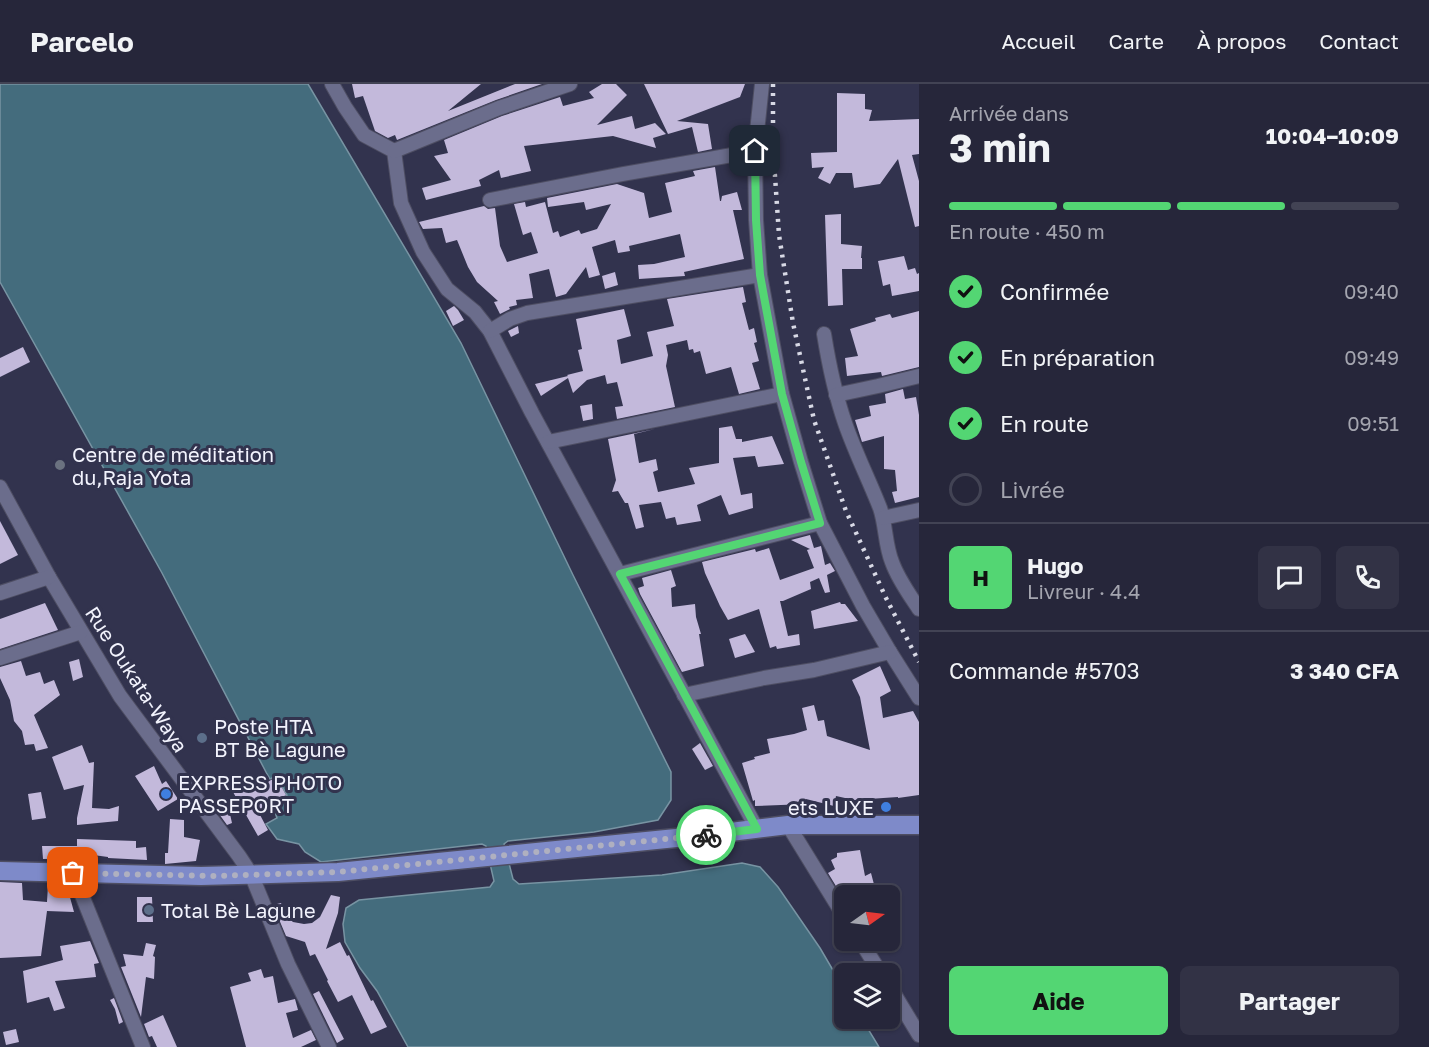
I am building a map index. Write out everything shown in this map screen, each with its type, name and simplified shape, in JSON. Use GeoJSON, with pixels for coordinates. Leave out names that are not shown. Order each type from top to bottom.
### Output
{"type":"FeatureCollection","features":[{"type":"Feature","properties":{"kind":"main road"},"geometry":{"type":"LineString","coordinates":[[0,871],[201,876],[338,872],[788,825],[919,825]]}},
{"type":"Feature","properties":{"kind":"street"},"geometry":{"type":"LineString","coordinates":[[332,84],[364,135],[393,151]]}},
{"type":"Feature","properties":{"kind":"street"},"geometry":{"type":"LineString","coordinates":[[393,151],[499,108],[570,84]]}},
{"type":"Feature","properties":{"kind":"street"},"geometry":{"type":"LineString","coordinates":[[762,84],[755,151],[756,220],[760,275],[782,394],[820,523],[863,606],[919,698]]}},
{"type":"Feature","properties":{"kind":"street"},"geometry":{"type":"LineString","coordinates":[[393,151],[401,203],[423,252],[447,289],[475,312],[490,331],[757,829]]}},
{"type":"Feature","properties":{"kind":"street"},"geometry":{"type":"LineString","coordinates":[[490,200],[755,151]]}},
{"type":"Feature","properties":{"kind":"street"},"geometry":{"type":"LineString","coordinates":[[490,331],[510,319],[527,313],[760,275]]}},
{"type":"Feature","properties":{"kind":"street"},"geometry":{"type":"LineString","coordinates":[[824,334],[836,395],[884,518],[891,561],[919,609]]}},
{"type":"Feature","properties":{"kind":"street"},"geometry":{"type":"LineString","coordinates":[[836,395],[919,376]]}},
{"type":"Feature","properties":{"kind":"street"},"geometry":{"type":"LineString","coordinates":[[548,442],[782,394]]}},
{"type":"Feature","properties":{"kind":"street","name":"Rue Oukata-Waya"},"geometry":{"type":"LineString","coordinates":[[0,487],[49,577],[120,696],[251,874],[288,964],[329,1047]]}},
{"type":"Feature","properties":{"kind":"street"},"geometry":{"type":"LineString","coordinates":[[884,518],[919,510]]}},
{"type":"Feature","properties":{"kind":"street"},"geometry":{"type":"LineString","coordinates":[[620,574],[820,523]]}},
{"type":"Feature","properties":{"kind":"street"},"geometry":{"type":"LineString","coordinates":[[0,593],[49,577]]}},
{"type":"Feature","properties":{"kind":"street"},"geometry":{"type":"LineString","coordinates":[[0,658],[81,632]]}},
{"type":"Feature","properties":{"kind":"street"},"geometry":{"type":"LineString","coordinates":[[684,695],[814,670],[890,652]]}},
{"type":"Feature","properties":{"kind":"street"},"geometry":{"type":"LineString","coordinates":[[788,825],[834,900]]}},
{"type":"Feature","properties":{"kind":"street"},"geometry":{"type":"LineString","coordinates":[[73,873],[143,1047]]}},
{"type":"Feature","properties":{"kind":"street"},"geometry":{"type":"LineString","coordinates":[[900,1004],[919,1035]]}},
{"type":"Feature","properties":{"kind":"water"},"geometry":{"type":"Polygon","coordinates":[[[0,84],[308,84],[461,343],[671,772],[671,800],[658,820],[594,832],[508,841],[504,844],[513,879],[519,884],[662,875],[742,863],[760,867],[778,887],[834,972],[834,1029],[868,1029],[879,1047],[408,1047],[377,991],[345,942],[343,924],[346,908],[359,900],[490,887],[494,881],[486,846],[482,844],[321,862],[305,852],[299,844],[277,839],[266,824],[277,818],[273,807],[287,795],[276,776],[270,779],[267,774],[162,573],[0,282],[0,84]]]}},
{"type":"Feature","properties":{"kind":"building"},"geometry":{"type":"Polygon","coordinates":[[[352,84],[481,84],[448,111],[515,84],[542,84],[397,140],[395,135],[388,138],[375,131],[363,96],[355,98],[352,84]]]}},
{"type":"Feature","properties":{"kind":"building"},"geometry":{"type":"Polygon","coordinates":[[[602,84],[616,84],[627,95],[597,125],[632,116],[635,129],[655,123],[666,134],[653,138],[656,148],[613,136],[524,146],[531,171],[501,178],[499,170],[479,180],[481,186],[426,200],[422,188],[451,180],[434,156],[448,153],[444,140],[502,116],[560,97],[563,106],[594,98],[589,92],[602,84]]]}},
{"type":"Feature","properties":{"kind":"building"},"geometry":{"type":"Polygon","coordinates":[[[644,84],[745,84],[740,97],[677,121],[708,124],[712,149],[698,152],[692,127],[668,134],[644,84]]]}},
{"type":"Feature","properties":{"kind":"building"},"geometry":{"type":"Polygon","coordinates":[[[837,93],[865,94],[865,109],[872,110],[869,121],[919,119],[919,154],[912,155],[919,181],[919,226],[915,227],[898,159],[880,184],[854,188],[852,173],[836,173],[830,184],[818,178],[824,167],[812,168],[811,153],[837,152],[837,93]]]}},
{"type":"Feature","properties":{"kind":"building"},"geometry":{"type":"Polygon","coordinates":[[[715,167],[720,201],[722,196],[737,192],[742,210],[733,210],[744,259],[684,272],[685,276],[639,279],[638,265],[685,257],[680,234],[629,246],[630,251],[618,253],[615,240],[592,247],[600,275],[589,278],[586,267],[566,294],[556,297],[549,269],[529,274],[533,298],[516,300],[517,305],[509,307],[510,309],[500,314],[494,302],[498,301],[477,282],[457,240],[446,243],[442,228],[423,229],[419,222],[484,206],[488,209],[495,208],[500,246],[507,262],[538,253],[531,232],[523,235],[514,204],[525,202],[526,207],[545,202],[553,233],[558,231],[560,237],[579,230],[581,234],[597,229],[611,204],[586,210],[584,202],[548,207],[547,198],[617,184],[644,193],[649,218],[672,212],[665,183],[695,176],[693,171],[715,167]]]}},
{"type":"Feature","properties":{"kind":"building"},"geometry":{"type":"Polygon","coordinates":[[[841,214],[841,244],[862,246],[862,269],[842,269],[843,305],[828,306],[825,215],[841,214]]]}},
{"type":"Feature","properties":{"kind":"building"},"geometry":{"type":"Polygon","coordinates":[[[904,256],[908,270],[915,268],[917,274],[919,273],[919,291],[892,296],[890,284],[883,286],[878,261],[904,256]]]}},
{"type":"Feature","properties":{"kind":"building"},"geometry":{"type":"Polygon","coordinates":[[[615,272],[618,285],[605,289],[602,276],[615,272]]]}},
{"type":"Feature","properties":{"kind":"building"},"geometry":{"type":"Polygon","coordinates":[[[743,287],[746,302],[742,303],[749,330],[754,328],[757,342],[754,343],[759,361],[752,363],[760,389],[739,394],[731,367],[706,374],[700,351],[694,353],[693,349],[689,350],[687,340],[666,345],[668,355],[666,366],[675,407],[617,419],[615,407],[623,406],[617,382],[607,384],[605,375],[587,380],[573,393],[568,378],[541,396],[535,384],[583,371],[578,350],[582,349],[576,319],[624,309],[631,336],[617,340],[621,364],[653,356],[647,332],[674,326],[667,299],[743,287]]]}},
{"type":"Feature","properties":{"kind":"building"},"geometry":{"type":"Polygon","coordinates":[[[454,306],[464,320],[453,326],[446,311],[454,306]]]}},
{"type":"Feature","properties":{"kind":"building"},"geometry":{"type":"Polygon","coordinates":[[[919,311],[919,367],[882,376],[881,372],[847,376],[845,358],[858,356],[850,329],[890,314],[892,318],[919,311]]]}},
{"type":"Feature","properties":{"kind":"building"},"geometry":{"type":"Polygon","coordinates":[[[518,326],[519,333],[511,337],[508,331],[518,326]]]}},
{"type":"Feature","properties":{"kind":"building"},"geometry":{"type":"Polygon","coordinates":[[[23,347],[30,362],[0,377],[0,358],[23,347]]]}},
{"type":"Feature","properties":{"kind":"building"},"geometry":{"type":"Polygon","coordinates":[[[903,389],[905,399],[916,397],[919,415],[919,497],[895,503],[892,492],[897,491],[895,470],[884,469],[884,436],[862,442],[855,420],[871,416],[869,406],[886,403],[885,394],[903,389]]]}},
{"type":"Feature","properties":{"kind":"building"},"geometry":{"type":"Polygon","coordinates":[[[592,404],[593,419],[583,421],[580,406],[592,404]]]}},
{"type":"Feature","properties":{"kind":"building"},"geometry":{"type":"Polygon","coordinates":[[[732,426],[736,439],[742,439],[742,442],[772,436],[784,464],[758,467],[755,456],[733,458],[741,495],[752,493],[753,508],[729,515],[721,495],[697,505],[701,521],[677,525],[675,517],[666,519],[661,502],[639,505],[644,527],[636,529],[628,503],[625,503],[618,491],[612,492],[616,480],[608,439],[655,429],[634,434],[639,463],[656,459],[658,470],[653,472],[658,492],[695,484],[689,468],[719,463],[719,428],[732,426]]]}},
{"type":"Feature","properties":{"kind":"building"},"geometry":{"type":"Polygon","coordinates":[[[0,521],[18,555],[0,564],[0,521]]]}},
{"type":"Feature","properties":{"kind":"building"},"geometry":{"type":"Polygon","coordinates":[[[810,535],[814,548],[821,546],[825,565],[830,563],[835,571],[827,575],[830,592],[825,593],[819,578],[810,582],[811,589],[780,601],[788,636],[799,634],[800,645],[770,648],[759,609],[728,620],[702,562],[755,549],[756,552],[769,548],[780,580],[814,568],[807,550],[810,549],[791,540],[810,535]]]}},
{"type":"Feature","properties":{"kind":"building"},"geometry":{"type":"Polygon","coordinates":[[[671,570],[676,586],[671,588],[672,607],[695,604],[701,634],[699,634],[704,666],[682,672],[638,588],[644,586],[642,578],[671,570]]]}},
{"type":"Feature","properties":{"kind":"building"},"geometry":{"type":"Polygon","coordinates":[[[840,602],[845,604],[858,621],[814,629],[811,611],[840,602]]]}},
{"type":"Feature","properties":{"kind":"building"},"geometry":{"type":"Polygon","coordinates":[[[45,603],[58,630],[0,649],[0,619],[45,603]]]}},
{"type":"Feature","properties":{"kind":"building"},"geometry":{"type":"Polygon","coordinates":[[[745,634],[755,652],[735,658],[729,639],[745,634]]]}},
{"type":"Feature","properties":{"kind":"building"},"geometry":{"type":"Polygon","coordinates":[[[79,659],[83,677],[73,681],[69,662],[79,659]]]}},
{"type":"Feature","properties":{"kind":"building"},"geometry":{"type":"Polygon","coordinates":[[[21,661],[26,676],[40,672],[44,684],[54,680],[60,695],[34,715],[48,748],[36,751],[34,744],[25,745],[22,731],[14,721],[10,700],[0,678],[0,667],[21,661]]]}},
{"type":"Feature","properties":{"kind":"building"},"geometry":{"type":"Polygon","coordinates":[[[880,666],[891,691],[880,697],[883,718],[913,711],[919,722],[919,795],[854,800],[836,796],[834,806],[806,799],[806,804],[755,806],[742,763],[770,753],[767,739],[807,730],[802,708],[814,705],[818,721],[824,720],[827,736],[870,750],[860,697],[852,680],[880,666]]]}},
{"type":"Feature","properties":{"kind":"building"},"geometry":{"type":"Polygon","coordinates":[[[700,743],[713,766],[705,770],[692,749],[700,743]]]}},
{"type":"Feature","properties":{"kind":"building"},"geometry":{"type":"Polygon","coordinates":[[[82,745],[89,763],[94,762],[92,808],[109,809],[119,806],[118,821],[77,825],[84,785],[64,790],[52,757],[82,745]]]}},
{"type":"Feature","properties":{"kind":"building"},"geometry":{"type":"Polygon","coordinates":[[[154,766],[162,784],[166,781],[178,799],[158,811],[135,776],[154,766]]]}},
{"type":"Feature","properties":{"kind":"building"},"geometry":{"type":"Polygon","coordinates":[[[276,777],[286,795],[266,806],[267,808],[259,813],[268,830],[258,836],[233,792],[245,785],[248,790],[254,786],[256,789],[276,777]]]}},
{"type":"Feature","properties":{"kind":"building"},"geometry":{"type":"Polygon","coordinates":[[[41,792],[46,818],[32,820],[28,794],[41,792]]]}},
{"type":"Feature","properties":{"kind":"building"},"geometry":{"type":"Polygon","coordinates":[[[209,797],[229,810],[232,823],[227,825],[209,797]]]}},
{"type":"Feature","properties":{"kind":"building"},"geometry":{"type":"Polygon","coordinates":[[[170,819],[184,820],[184,837],[200,840],[196,861],[165,864],[170,819]]]}},
{"type":"Feature","properties":{"kind":"building"},"geometry":{"type":"Polygon","coordinates":[[[77,839],[136,841],[136,848],[146,847],[147,860],[93,855],[93,858],[43,859],[42,846],[77,846],[77,839]]]}},
{"type":"Feature","properties":{"kind":"building"},"geometry":{"type":"Polygon","coordinates":[[[860,850],[865,876],[871,873],[874,885],[835,885],[828,873],[835,869],[831,860],[837,857],[837,853],[860,850]]]}},
{"type":"Feature","properties":{"kind":"building"},"geometry":{"type":"Polygon","coordinates":[[[0,882],[22,883],[23,900],[47,902],[48,885],[64,886],[68,890],[74,912],[47,911],[41,956],[0,958],[0,882]]]}},
{"type":"Feature","properties":{"kind":"building"},"geometry":{"type":"Polygon","coordinates":[[[331,895],[340,897],[338,913],[326,949],[340,942],[347,956],[349,955],[371,1001],[373,1000],[387,1027],[371,1034],[352,995],[338,1002],[315,954],[310,956],[305,942],[286,936],[273,905],[281,903],[285,915],[293,922],[312,923],[320,917],[331,895]]]}},
{"type":"Feature","properties":{"kind":"building"},"geometry":{"type":"Polygon","coordinates":[[[137,897],[152,897],[153,922],[137,922],[137,897]]]}},
{"type":"Feature","properties":{"kind":"building"},"geometry":{"type":"Polygon","coordinates":[[[90,941],[99,963],[94,964],[96,977],[55,981],[65,1008],[54,1011],[49,997],[27,1003],[23,971],[63,960],[60,946],[90,941]]]}},
{"type":"Feature","properties":{"kind":"building"},"geometry":{"type":"Polygon","coordinates":[[[146,943],[156,945],[153,956],[155,957],[154,979],[146,977],[141,1017],[121,967],[126,966],[123,954],[143,956],[146,943]]]}},
{"type":"Feature","properties":{"kind":"building"},"geometry":{"type":"Polygon","coordinates":[[[261,969],[264,978],[273,976],[278,1003],[295,999],[298,1010],[286,1013],[293,1038],[311,1030],[316,1040],[301,1047],[246,1047],[230,987],[251,981],[248,973],[261,969]]]}},
{"type":"Feature","properties":{"kind":"building"},"geometry":{"type":"Polygon","coordinates":[[[319,991],[344,1039],[337,1043],[313,994],[319,991]]]}},
{"type":"Feature","properties":{"kind":"building"},"geometry":{"type":"Polygon","coordinates":[[[114,998],[123,1022],[119,1024],[110,1000],[114,998]]]}},
{"type":"Feature","properties":{"kind":"building"},"geometry":{"type":"Polygon","coordinates":[[[163,1015],[177,1047],[157,1047],[152,1036],[149,1037],[144,1024],[163,1015]]]}},
{"type":"Feature","properties":{"kind":"building"},"geometry":{"type":"Polygon","coordinates":[[[16,1029],[19,1042],[6,1045],[3,1032],[16,1029]]]}},
{"type":"Feature","properties":{"kind":"railway"},"geometry":{"type":"LineString","coordinates":[[773,84],[773,147],[779,235],[793,323],[814,420],[846,511],[886,598],[919,662]]}},
{"type":"Feature","properties":{"kind":"way so far"},"geometry":{"type":"LineString","coordinates":[[73,873],[214,876],[338,872],[706,835]]}},
{"type":"Feature","properties":{"kind":"place","name":"Centre de méditation du,Raja Yota"},"geometry":{"type":"Point","coordinates":[60,465]}},
{"type":"Feature","properties":{"kind":"place","name":"Poste HTA BT Bè Lagune"},"geometry":{"type":"Point","coordinates":[202,738]}},
{"type":"Feature","properties":{"kind":"place","name":"EXPRESS PHOTO PASSEPORT"},"geometry":{"type":"Point","coordinates":[166,794]}},
{"type":"Feature","properties":{"kind":"place","name":"ets LUXE"},"geometry":{"type":"Point","coordinates":[886,807]}},
{"type":"Feature","properties":{"kind":"place","name":"Total Bè Lagune"},"geometry":{"type":"Point","coordinates":[149,910]}},
{"type":"Feature","properties":{"kind":"route"},"geometry":{"type":"LineString","coordinates":[[706,835],[757,829],[620,574],[820,523],[782,394],[760,275],[755,151]]}}]}
